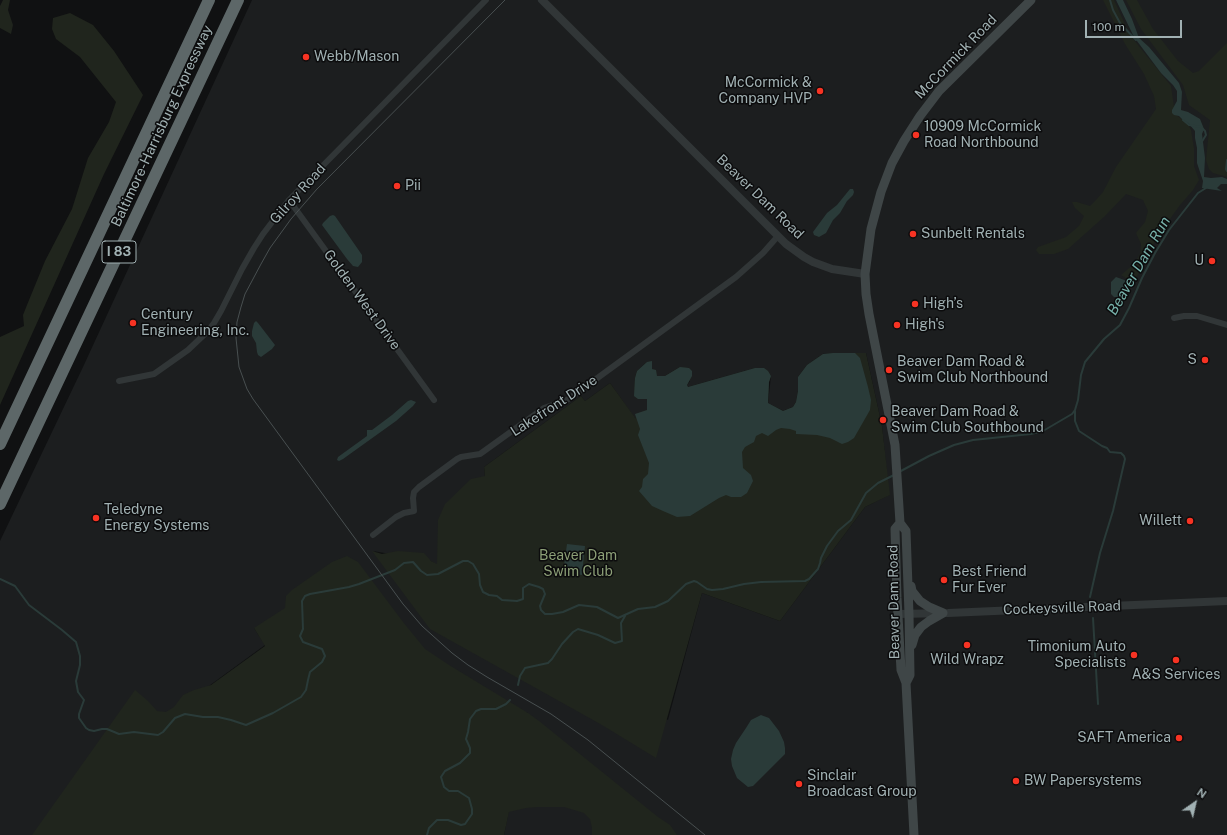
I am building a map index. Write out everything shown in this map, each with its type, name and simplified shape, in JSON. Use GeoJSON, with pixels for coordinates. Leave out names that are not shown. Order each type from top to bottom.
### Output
{"type":"FeatureCollection","features":[{"type":"Feature","properties":{"kind":"highway","name":"Baltimore-Harrisburg Expressway"},"geometry":{"type":"LineString","coordinates":[[0,444],[209,0]]}},
{"type":"Feature","properties":{"kind":"highway","name":"Baltimore-Harrisburg Expressway"},"geometry":{"type":"LineString","coordinates":[[0,504],[238,0]]}},
{"type":"Feature","properties":{"kind":"main road","name":"McCormick Road"},"geometry":{"type":"LineString","coordinates":[[865,274],[869,237],[878,201],[892,163],[911,129],[939,91],[1031,0]]}},
{"type":"Feature","properties":{"kind":"main road","name":"Beaver Dam Road"},"geometry":{"type":"LineString","coordinates":[[865,274],[869,314],[892,423],[897,459],[900,523],[906,531],[910,675],[906,682]]}},
{"type":"Feature","properties":{"kind":"main road","name":"Beaver Dam Road"},"geometry":{"type":"LineString","coordinates":[[900,523],[896,529],[898,614],[901,670],[906,682],[914,835]]}},
{"type":"Feature","properties":{"kind":"main road"},"geometry":{"type":"LineString","coordinates":[[908,572],[912,591],[916,596],[924,604],[943,613]]}},
{"type":"Feature","properties":{"kind":"main road"},"geometry":{"type":"LineString","coordinates":[[909,656],[918,630],[924,624],[943,613]]}},
{"type":"Feature","properties":{"kind":"street","name":"Gilroy Road"},"geometry":{"type":"LineString","coordinates":[[119,382],[154,374],[188,350],[207,332],[221,312],[254,248],[289,200],[486,0]]}},
{"type":"Feature","properties":{"kind":"street","name":"Beaver Dam Road"},"geometry":{"type":"LineString","coordinates":[[542,0],[778,236],[795,251],[813,262],[832,269],[865,274]]}},
{"type":"Feature","properties":{"kind":"street","name":"Golden West Drive"},"geometry":{"type":"LineString","coordinates":[[289,200],[434,400]]}},
{"type":"Feature","properties":{"kind":"street","name":"Lakefront Drive"},"geometry":{"type":"LineString","coordinates":[[373,534],[399,515],[414,511],[414,492],[452,463],[461,457],[480,454],[544,408],[555,404],[560,404],[570,398],[736,277],[763,253],[778,236]]}},
{"type":"Feature","properties":{"kind":"street"},"geometry":{"type":"LineString","coordinates":[[1174,318],[1196,316],[1227,326]]}},
{"type":"Feature","properties":{"kind":"street","name":"Cockeysville Road"},"geometry":{"type":"LineString","coordinates":[[898,614],[1227,601]]}},
{"type":"Feature","properties":{"kind":"shaded area"},"geometry":{"type":"Polygon","coordinates":[[[252,0],[1227,0],[1227,835],[504,835],[528,713],[254,628],[265,645],[150,729],[57,835],[0,835],[0,541],[83,367],[252,0]],[[866,353],[823,354],[807,365],[798,377],[796,402],[793,407],[783,411],[768,403],[771,376],[764,368],[755,368],[688,387],[687,385],[690,381],[680,367],[665,376],[657,376],[647,362],[637,371],[635,378],[638,399],[647,398],[647,410],[636,420],[610,383],[585,401],[581,396],[484,467],[485,476],[437,565],[431,561],[373,551],[668,720],[702,593],[780,621],[865,507],[889,495],[882,426],[866,353]]]}},
{"type":"Feature","properties":{"kind":"shaded area"},"geometry":{"type":"Polygon","coordinates":[[[1116,0],[1123,0],[1139,38],[1149,47],[1179,83],[1182,92],[1181,110],[1200,119],[1204,129],[1202,134],[1205,158],[1204,177],[1222,177],[1227,179],[1227,184],[1221,184],[1217,188],[1222,191],[1202,188],[1203,181],[1197,163],[1195,131],[1179,116],[1172,113],[1177,101],[1177,91],[1161,73],[1134,37],[1116,0]]]}},
{"type":"Feature","properties":{"kind":"shaded area"},"geometry":{"type":"Polygon","coordinates":[[[850,189],[853,189],[853,195],[833,220],[826,233],[819,237],[814,235],[813,232],[827,213],[837,205],[850,189]]]}},
{"type":"Feature","properties":{"kind":"shaded area"},"geometry":{"type":"Polygon","coordinates":[[[333,215],[362,255],[362,262],[358,267],[353,266],[347,259],[322,225],[330,216],[333,215]]]}},
{"type":"Feature","properties":{"kind":"shaded area"},"geometry":{"type":"Polygon","coordinates":[[[1116,277],[1127,281],[1128,285],[1126,292],[1121,297],[1114,297],[1111,294],[1111,282],[1116,277]]]}},
{"type":"Feature","properties":{"kind":"shaded area"},"geometry":{"type":"Polygon","coordinates":[[[256,321],[275,345],[261,357],[258,355],[256,343],[252,336],[254,323],[256,321]]]}},
{"type":"Feature","properties":{"kind":"shaded area"},"geometry":{"type":"Polygon","coordinates":[[[855,353],[860,358],[868,387],[871,400],[870,410],[854,438],[842,444],[830,438],[817,435],[796,434],[796,431],[790,429],[781,428],[768,436],[762,433],[756,436],[754,442],[745,447],[742,452],[743,468],[751,475],[753,481],[747,493],[741,497],[731,497],[726,495],[690,516],[677,517],[652,506],[639,491],[642,487],[643,479],[648,474],[649,463],[638,435],[640,429],[635,414],[647,410],[647,399],[638,399],[634,396],[635,378],[637,371],[647,362],[652,361],[652,369],[656,370],[657,376],[665,376],[680,367],[689,368],[692,371],[692,376],[687,385],[688,387],[755,368],[764,368],[771,376],[769,382],[768,403],[783,411],[793,407],[796,402],[798,377],[807,365],[823,354],[855,353]]]}},
{"type":"Feature","properties":{"kind":"shaded area"},"geometry":{"type":"Polygon","coordinates":[[[411,400],[416,402],[396,421],[343,459],[339,461],[337,460],[338,457],[367,436],[367,430],[372,430],[411,400]]]}},
{"type":"Feature","properties":{"kind":"shaded area"},"geometry":{"type":"Polygon","coordinates":[[[567,544],[585,546],[582,575],[563,573],[567,544]]]}},
{"type":"Feature","properties":{"kind":"shaded area"},"geometry":{"type":"Polygon","coordinates":[[[761,715],[769,718],[779,731],[784,742],[785,754],[753,786],[748,787],[737,778],[731,759],[736,743],[751,720],[761,715]]]}},
{"type":"Feature","properties":{"kind":"green space"},"geometry":{"type":"Polygon","coordinates":[[[3,0],[10,0],[8,10],[13,25],[11,34],[0,28],[0,6],[3,0]]]}},
{"type":"Feature","properties":{"kind":"green space"},"geometry":{"type":"Polygon","coordinates":[[[1103,0],[1114,0],[1130,35],[1171,86],[1175,114],[1188,124],[1191,130],[1194,148],[1194,166],[1199,180],[1157,237],[1132,286],[1129,280],[1121,275],[1134,264],[1140,254],[1141,244],[1136,233],[1145,222],[1148,211],[1143,200],[1126,194],[1105,216],[1068,249],[1054,254],[1039,254],[1036,250],[1038,247],[1066,237],[1079,226],[1084,216],[1075,208],[1072,202],[1090,206],[1096,200],[1103,192],[1116,167],[1156,109],[1154,96],[1144,74],[1125,44],[1103,0]]]}},
{"type":"Feature","properties":{"kind":"green space"},"geometry":{"type":"Polygon","coordinates":[[[1126,0],[1137,0],[1153,29],[1178,61],[1193,73],[1199,71],[1227,43],[1227,177],[1213,173],[1209,169],[1206,160],[1210,120],[1189,105],[1183,85],[1141,29],[1126,0]]]}},
{"type":"Feature","properties":{"kind":"green space"},"geometry":{"type":"Polygon","coordinates":[[[70,13],[93,25],[114,51],[143,95],[104,174],[0,405],[0,337],[24,326],[23,315],[45,261],[72,209],[88,158],[109,122],[116,102],[80,57],[56,39],[52,29],[53,18],[70,13]]]}},
{"type":"Feature","properties":{"kind":"green space","name":"Beaver Dam Swim Club"},"geometry":{"type":"Polygon","coordinates":[[[866,353],[882,426],[890,495],[865,507],[780,621],[702,593],[656,758],[602,725],[430,629],[372,551],[382,554],[398,551],[424,553],[431,561],[437,564],[438,520],[445,504],[471,479],[485,476],[484,467],[581,396],[585,401],[610,383],[636,419],[635,414],[647,410],[647,399],[638,399],[634,396],[637,371],[647,362],[652,361],[652,369],[656,370],[657,376],[665,376],[680,367],[689,368],[692,371],[692,376],[687,385],[688,387],[755,368],[764,368],[771,376],[769,382],[768,403],[783,411],[793,407],[796,402],[798,377],[807,365],[823,354],[866,353]]]}},
{"type":"Feature","properties":{"kind":"green space"},"geometry":{"type":"Polygon","coordinates":[[[347,556],[358,562],[425,649],[539,721],[670,825],[677,835],[592,835],[590,819],[584,813],[564,807],[537,807],[509,812],[504,835],[32,835],[135,690],[157,711],[166,712],[174,707],[183,695],[211,685],[265,646],[254,628],[285,608],[286,596],[292,590],[332,562],[347,556]]]}},
{"type":"Feature","properties":{"kind":"waterway"},"geometry":{"type":"LineString","coordinates":[[1110,0],[1113,10],[1120,23],[1136,40]]}},
{"type":"Feature","properties":{"kind":"waterway"},"geometry":{"type":"LineString","coordinates":[[1183,120],[1189,125],[1201,127],[1205,131],[1206,135],[1201,143]]}},
{"type":"Feature","properties":{"kind":"waterway"},"geometry":{"type":"LineString","coordinates":[[1227,160],[1227,171]]}},
{"type":"Feature","properties":{"kind":"waterway","name":"Beaver Dam Run"},"geometry":{"type":"LineString","coordinates":[[899,472],[954,445],[973,440],[1031,434],[1043,431],[1072,414],[1078,400],[1081,375],[1085,362],[1104,339],[1120,325],[1142,278],[1169,230],[1198,193],[1206,188]]}},
{"type":"Feature","properties":{"kind":"waterway"},"geometry":{"type":"LineString","coordinates":[[1075,411],[1075,421],[1079,431],[1107,448],[1110,452],[1121,453],[1125,459],[1090,597]]}},
{"type":"Feature","properties":{"kind":"waterway","name":"Beaver Dam Run"},"geometry":{"type":"LineString","coordinates":[[0,579],[15,586],[29,605],[76,642],[80,656],[80,665],[76,681],[78,692],[84,700],[79,718],[89,730],[94,731],[107,729],[119,734],[134,732],[158,735],[163,732],[175,718],[185,714],[203,717],[218,717],[246,725],[273,713],[301,697],[306,690],[310,672],[322,662],[325,656],[322,649],[303,642],[300,636],[303,629],[302,601],[305,596],[310,594],[359,584],[395,570],[404,563],[413,562],[427,575],[438,574],[463,561],[468,561],[473,564],[479,574],[480,585],[483,592],[489,595],[497,596],[502,600],[517,601],[523,599],[523,588],[529,584],[543,589],[545,594],[540,606],[541,610],[545,614],[563,612],[579,605],[597,607],[618,618],[638,609],[655,607],[668,601],[686,584],[694,581],[707,589],[712,590],[761,582],[805,581],[809,579],[818,569],[821,558],[827,546],[838,531],[851,520],[866,493],[878,483],[894,475]]}},
{"type":"Feature","properties":{"kind":"waterway"},"geometry":{"type":"LineString","coordinates":[[518,685],[520,676],[525,668],[548,663],[562,644],[573,632],[578,629],[598,635],[615,643],[622,641],[621,623],[625,616]]}},
{"type":"Feature","properties":{"kind":"waterway"},"geometry":{"type":"LineString","coordinates":[[1093,618],[1098,704]]}},
{"type":"Feature","properties":{"kind":"waterway"},"geometry":{"type":"LineString","coordinates":[[427,835],[429,828],[437,820],[448,820],[461,825],[465,824],[472,814],[469,798],[458,791],[449,791],[444,787],[441,777],[445,771],[460,763],[470,753],[470,748],[466,739],[470,719],[476,711],[481,709],[496,709],[506,704],[510,700]]}},
{"type":"Feature","properties":{"kind":"tram line"},"geometry":{"type":"LineString","coordinates":[[505,0],[317,189],[291,219],[270,248],[245,294],[237,322],[236,338],[239,367],[247,389],[253,399],[403,604],[422,626],[468,665],[551,714],[588,740],[705,835]]}},
{"type":"Feature","properties":{"kind":"place","name":"Webb/Mason"},"geometry":{"type":"Point","coordinates":[306,57]}},
{"type":"Feature","properties":{"kind":"place","name":"McCormick & Company HVP"},"geometry":{"type":"Point","coordinates":[820,91]}},
{"type":"Feature","properties":{"kind":"place","name":"10909 McCormick Road Northbound"},"geometry":{"type":"Point","coordinates":[916,135]}},
{"type":"Feature","properties":{"kind":"place","name":"Pii"},"geometry":{"type":"Point","coordinates":[397,186]}},
{"type":"Feature","properties":{"kind":"place","name":"Sunbelt Rentals"},"geometry":{"type":"Point","coordinates":[913,234]}},
{"type":"Feature","properties":{"kind":"place","name":"U"},"geometry":{"type":"Point","coordinates":[1212,261]}},
{"type":"Feature","properties":{"kind":"place","name":"High’s"},"geometry":{"type":"Point","coordinates":[915,304]}},
{"type":"Feature","properties":{"kind":"place","name":"Century Engineering, Inc."},"geometry":{"type":"Point","coordinates":[133,323]}},
{"type":"Feature","properties":{"kind":"place","name":"High's"},"geometry":{"type":"Point","coordinates":[897,325]}},
{"type":"Feature","properties":{"kind":"place","name":"S"},"geometry":{"type":"Point","coordinates":[1205,360]}},
{"type":"Feature","properties":{"kind":"place","name":"Beaver Dam Road & Swim Club Northbound"},"geometry":{"type":"Point","coordinates":[889,370]}},
{"type":"Feature","properties":{"kind":"place","name":"Beaver Dam Road & Swim Club Southbound"},"geometry":{"type":"Point","coordinates":[883,420]}},
{"type":"Feature","properties":{"kind":"place","name":"Teledyne Energy Systems"},"geometry":{"type":"Point","coordinates":[96,518]}},
{"type":"Feature","properties":{"kind":"place","name":"Willett"},"geometry":{"type":"Point","coordinates":[1190,521]}},
{"type":"Feature","properties":{"kind":"place","name":"Best Friend Fur Ever"},"geometry":{"type":"Point","coordinates":[944,580]}},
{"type":"Feature","properties":{"kind":"place","name":"Wild Wrapz"},"geometry":{"type":"Point","coordinates":[967,645]}},
{"type":"Feature","properties":{"kind":"place","name":"Timonium Auto Specialists"},"geometry":{"type":"Point","coordinates":[1134,655]}},
{"type":"Feature","properties":{"kind":"place","name":"A&S Services"},"geometry":{"type":"Point","coordinates":[1176,660]}},
{"type":"Feature","properties":{"kind":"place","name":"SAFT America"},"geometry":{"type":"Point","coordinates":[1179,738]}},
{"type":"Feature","properties":{"kind":"place","name":"BW Papersystems"},"geometry":{"type":"Point","coordinates":[1016,781]}},
{"type":"Feature","properties":{"kind":"place","name":"Sinclair Broadcast Group"},"geometry":{"type":"Point","coordinates":[799,784]}}]}
